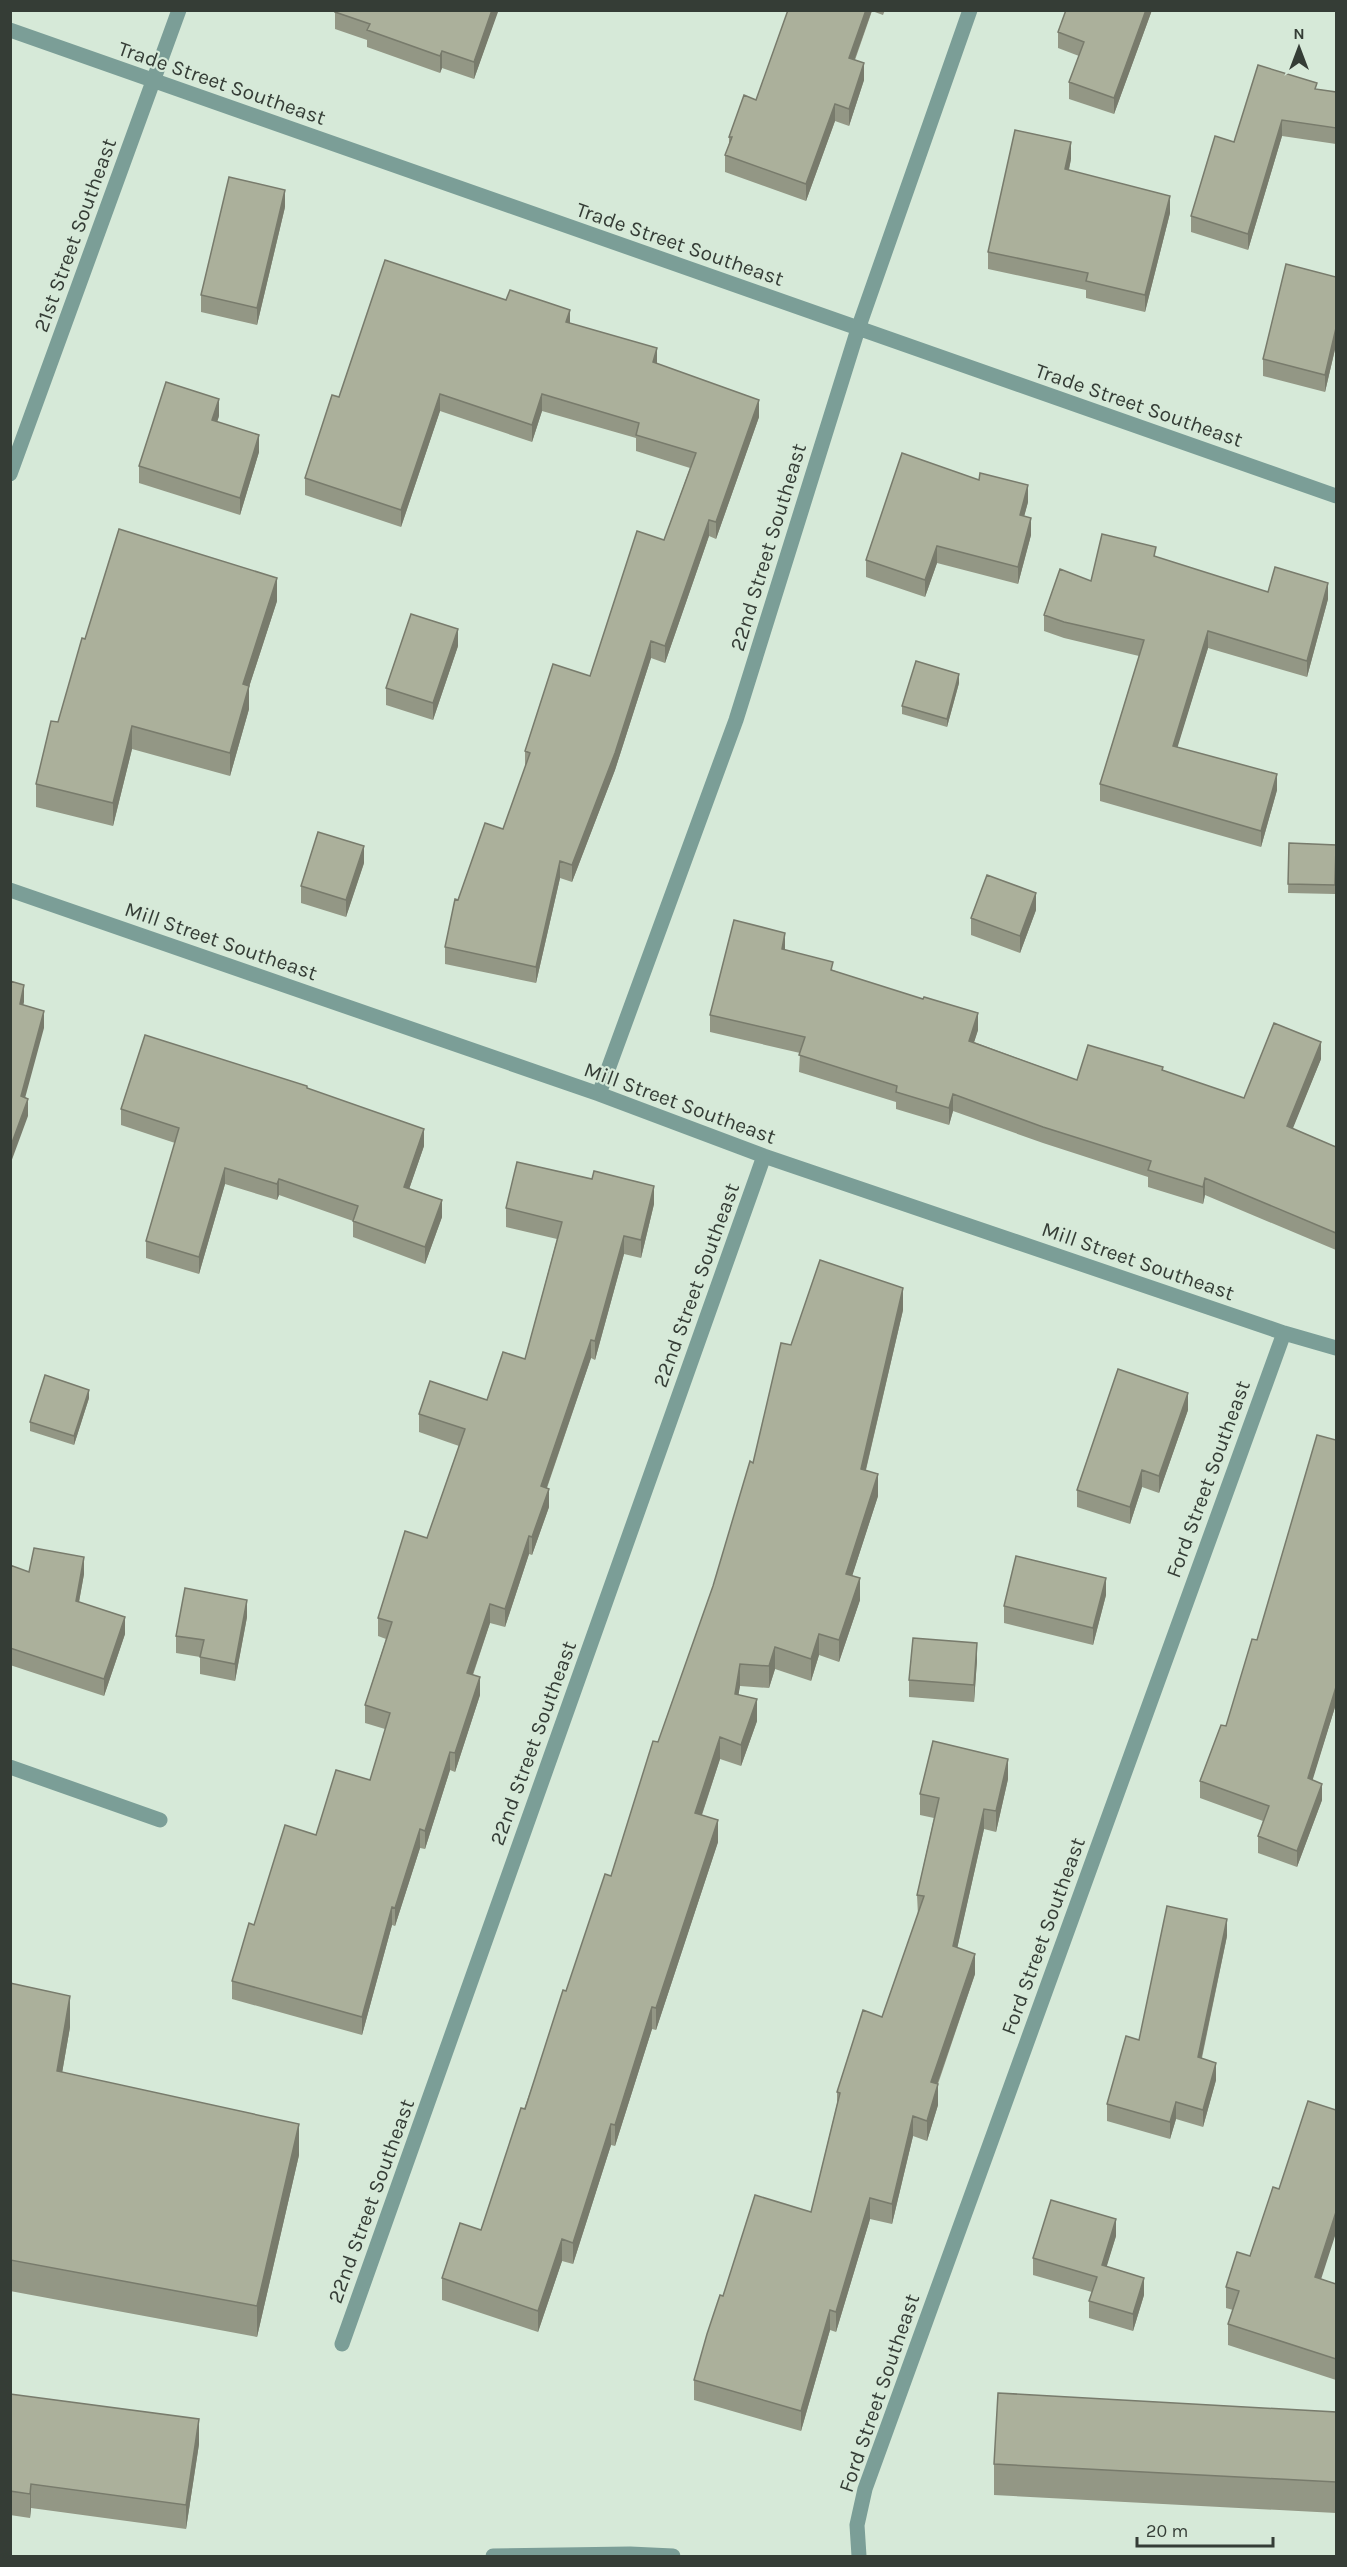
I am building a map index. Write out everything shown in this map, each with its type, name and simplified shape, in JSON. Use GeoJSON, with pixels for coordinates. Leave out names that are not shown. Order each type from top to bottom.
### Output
{"type":"FeatureCollection","features":[{"type":"Feature","properties":{"kind":"street","name":"21st Street Southeast"},"geometry":{"type":"LineString","coordinates":[[10,474],[179,10]]}},
{"type":"Feature","properties":{"kind":"street","name":"22nd Street Southeast"},"geometry":{"type":"LineString","coordinates":[[599,1095],[736,720],[858,329],[970,10]]}},
{"type":"Feature","properties":{"kind":"street","name":"Trade Street Southeast"},"geometry":{"type":"LineString","coordinates":[[10,30],[1336,496]]}},
{"type":"Feature","properties":{"kind":"street","name":"Mill Street Southeast"},"geometry":{"type":"LineString","coordinates":[[10,890],[599,1095],[764,1156],[1336,1348]]}},
{"type":"Feature","properties":{"kind":"street","name":"22nd Street Southeast"},"geometry":{"type":"LineString","coordinates":[[342,2343],[764,1156]]}},
{"type":"Feature","properties":{"kind":"street","name":"Ford Street Southeast"},"geometry":{"type":"LineString","coordinates":[[859,2556],[857,2525],[866,2489],[1284,1332]]}},
{"type":"Feature","properties":{"kind":"street"},"geometry":{"type":"LineString","coordinates":[[10,1767],[160,1820]]}},
{"type":"Feature","properties":{"kind":"street"},"geometry":{"type":"LineString","coordinates":[[493,2556],[630,2554],[673,2556]]}},
{"type":"Feature","properties":{"kind":"building"},"geometry":{"type":"Polygon","coordinates":[[[336,10],[492,10],[474,62],[442,51],[440,56],[367,30],[370,24],[335,12],[336,10]]]}},
{"type":"Feature","properties":{"kind":"building"},"geometry":{"type":"Polygon","coordinates":[[[788,10],[866,10],[849,58],[864,63],[849,109],[835,104],[806,184],[725,155],[744,95],[756,100],[788,10]]]}},
{"type":"Feature","properties":{"kind":"building"},"geometry":{"type":"Polygon","coordinates":[[[1066,10],[1146,10],[1114,98],[1069,82],[1084,42],[1058,32],[1066,10]]]}},
{"type":"Feature","properties":{"kind":"building"},"geometry":{"type":"Polygon","coordinates":[[[1258,65],[1317,83],[1315,89],[1336,92],[1336,128],[1282,120],[1248,234],[1191,216],[1215,136],[1234,142],[1258,65]]]}},
{"type":"Feature","properties":{"kind":"building"},"geometry":{"type":"Polygon","coordinates":[[[1015,130],[1071,142],[1065,169],[1170,196],[1145,295],[1086,281],[1088,273],[988,252],[1015,130]]]}},
{"type":"Feature","properties":{"kind":"building"},"geometry":{"type":"Polygon","coordinates":[[[229,177],[285,190],[257,308],[201,295],[229,177]]]}},
{"type":"Feature","properties":{"kind":"building"},"geometry":{"type":"Polygon","coordinates":[[[385,260],[506,300],[510,290],[570,310],[566,322],[657,348],[653,362],[759,400],[716,522],[709,520],[665,646],[651,641],[615,753],[572,865],[560,861],[536,967],[445,947],[455,899],[458,900],[485,823],[503,829],[530,753],[525,751],[553,664],[590,676],[637,531],[664,540],[696,453],[636,435],[639,423],[542,394],[532,425],[440,394],[401,510],[305,478],[332,395],[339,397],[385,260]]]}},
{"type":"Feature","properties":{"kind":"building"},"geometry":{"type":"Polygon","coordinates":[[[1286,264],[1336,277],[1336,328],[1325,375],[1263,359],[1286,264]]]}},
{"type":"Feature","properties":{"kind":"building"},"geometry":{"type":"Polygon","coordinates":[[[166,382],[219,399],[212,420],[259,435],[240,498],[139,466],[166,382]]]}},
{"type":"Feature","properties":{"kind":"building"},"geometry":{"type":"Polygon","coordinates":[[[902,453],[979,480],[980,473],[1028,485],[1020,515],[1031,518],[1018,567],[937,546],[925,580],[866,560],[902,453]]]}},
{"type":"Feature","properties":{"kind":"building"},"geometry":{"type":"Polygon","coordinates":[[[119,529],[277,578],[243,684],[249,686],[230,753],[132,726],[113,803],[36,784],[51,721],[58,722],[82,638],[85,639],[119,529]]]}},
{"type":"Feature","properties":{"kind":"building"},"geometry":{"type":"Polygon","coordinates":[[[1102,534],[1156,547],[1154,556],[1268,592],[1275,567],[1328,583],[1307,661],[1208,631],[1173,746],[1277,774],[1261,831],[1100,784],[1144,640],[1064,622],[1044,615],[1060,569],[1091,581],[1102,534]]]}},
{"type":"Feature","properties":{"kind":"building"},"geometry":{"type":"Polygon","coordinates":[[[411,614],[458,629],[433,703],[386,688],[411,614]]]}},
{"type":"Feature","properties":{"kind":"building"},"geometry":{"type":"Polygon","coordinates":[[[916,661],[959,674],[947,719],[902,706],[916,661]]]}},
{"type":"Feature","properties":{"kind":"building"},"geometry":{"type":"Polygon","coordinates":[[[318,832],[364,846],[346,900],[301,886],[318,832]]]}},
{"type":"Feature","properties":{"kind":"building"},"geometry":{"type":"Polygon","coordinates":[[[1289,843],[1336,845],[1335,885],[1288,884],[1289,843]]]}},
{"type":"Feature","properties":{"kind":"building"},"geometry":{"type":"Polygon","coordinates":[[[987,875],[1036,893],[1020,936],[971,918],[987,875]]]}},
{"type":"Feature","properties":{"kind":"building"},"geometry":{"type":"Polygon","coordinates":[[[734,920],[785,933],[782,949],[833,962],[831,970],[923,999],[924,997],[978,1013],[969,1041],[1077,1080],[1088,1045],[1163,1067],[1162,1070],[1244,1098],[1274,1023],[1321,1042],[1287,1126],[1336,1147],[1336,1233],[1205,1178],[1203,1187],[1148,1170],[1151,1161],[1043,1127],[953,1094],[949,1108],[896,1092],[897,1086],[799,1055],[805,1037],[710,1015],[734,920]]]}},
{"type":"Feature","properties":{"kind":"building"},"geometry":{"type":"Polygon","coordinates":[[[10,981],[24,985],[20,1004],[44,1011],[21,1096],[28,1099],[10,1148],[10,981]]]}},
{"type":"Feature","properties":{"kind":"building"},"geometry":{"type":"Polygon","coordinates":[[[145,1035],[307,1086],[307,1088],[424,1129],[404,1187],[442,1200],[425,1247],[353,1221],[358,1206],[279,1179],[277,1184],[225,1168],[199,1257],[146,1241],[179,1128],[121,1109],[145,1035]]]}},
{"type":"Feature","properties":{"kind":"building"},"geometry":{"type":"Polygon","coordinates":[[[517,1162],[592,1179],[594,1171],[654,1186],[641,1240],[624,1236],[595,1341],[591,1340],[541,1486],[549,1489],[532,1537],[529,1536],[505,1609],[490,1604],[467,1673],[480,1677],[455,1753],[450,1752],[425,1831],[420,1829],[395,1908],[392,1907],[362,2017],[232,1981],[249,1923],[254,1925],[285,1825],[316,1835],[336,1770],[370,1780],[390,1713],[365,1705],[392,1622],[378,1618],[405,1531],[427,1538],[465,1429],[419,1414],[430,1381],[487,1400],[503,1352],[525,1359],[562,1222],[506,1208],[517,1162]]]}},
{"type":"Feature","properties":{"kind":"building"},"geometry":{"type":"Polygon","coordinates":[[[820,1260],[903,1288],[861,1469],[878,1474],[846,1574],[860,1578],[839,1640],[819,1634],[811,1659],[775,1647],[769,1666],[740,1664],[735,1694],[757,1699],[741,1745],[720,1737],[695,1813],[718,1820],[656,2008],[652,2007],[615,2125],[611,2124],[573,2243],[562,2239],[538,2311],[442,2278],[460,2223],[481,2230],[521,2108],[525,2109],[563,1990],[566,1991],[605,1874],[611,1876],[653,1741],[658,1742],[713,1586],[750,1461],[753,1463],[781,1343],[791,1345],[820,1260]]]}},
{"type":"Feature","properties":{"kind":"building"},"geometry":{"type":"Polygon","coordinates":[[[1118,1369],[1188,1393],[1159,1476],[1142,1470],[1130,1507],[1077,1490],[1118,1369]]]}},
{"type":"Feature","properties":{"kind":"building"},"geometry":{"type":"Polygon","coordinates":[[[45,1375],[89,1390],[74,1436],[30,1422],[45,1375]]]}},
{"type":"Feature","properties":{"kind":"building"},"geometry":{"type":"Polygon","coordinates":[[[1317,1435],[1336,1440],[1336,1687],[1308,1778],[1322,1784],[1297,1851],[1258,1836],[1269,1806],[1200,1781],[1221,1725],[1226,1726],[1252,1639],[1257,1640],[1317,1435]]]}},
{"type":"Feature","properties":{"kind":"building"},"geometry":{"type":"Polygon","coordinates":[[[34,1548],[84,1557],[76,1601],[125,1617],[104,1679],[10,1648],[10,1565],[29,1572],[34,1548]]]}},
{"type":"Feature","properties":{"kind":"building"},"geometry":{"type":"Polygon","coordinates":[[[1016,1556],[1106,1578],[1093,1628],[1004,1606],[1016,1556]]]}},
{"type":"Feature","properties":{"kind":"building"},"geometry":{"type":"Polygon","coordinates":[[[185,1588],[247,1600],[235,1664],[200,1657],[204,1640],[176,1636],[185,1588]]]}},
{"type":"Feature","properties":{"kind":"building"},"geometry":{"type":"Polygon","coordinates":[[[913,1638],[977,1643],[974,1685],[909,1680],[913,1638]]]}},
{"type":"Feature","properties":{"kind":"building"},"geometry":{"type":"Polygon","coordinates":[[[933,1741],[1008,1759],[996,1811],[984,1809],[953,1946],[975,1954],[931,2082],[938,2084],[927,2121],[913,2116],[892,2204],[870,2198],[836,2312],[830,2310],[801,2411],[694,2380],[707,2334],[720,2295],[723,2296],[755,2195],[811,2212],[840,2093],[837,2092],[863,2010],[882,2017],[924,1896],[917,1895],[939,1798],[920,1794],[933,1741]]]}},
{"type":"Feature","properties":{"kind":"building"},"geometry":{"type":"Polygon","coordinates":[[[1167,1906],[1227,1919],[1198,2057],[1216,2063],[1203,2110],[1176,2102],[1170,2122],[1107,2104],[1126,2036],[1139,2040],[1167,1906]]]}},
{"type":"Feature","properties":{"kind":"building"},"geometry":{"type":"Polygon","coordinates":[[[10,1983],[70,1996],[57,2071],[299,2124],[257,2306],[10,2260],[10,1983]]]}},
{"type":"Feature","properties":{"kind":"building"},"geometry":{"type":"Polygon","coordinates":[[[1308,2101],[1336,2110],[1336,2212],[1315,2277],[1336,2284],[1336,2359],[1228,2324],[1239,2291],[1226,2287],[1237,2252],[1250,2256],[1273,2187],[1279,2189],[1308,2101]]]}},
{"type":"Feature","properties":{"kind":"building"},"geometry":{"type":"Polygon","coordinates":[[[1051,2200],[1116,2219],[1102,2265],[1144,2278],[1133,2314],[1089,2301],[1097,2277],[1033,2258],[1051,2200]]]}},
{"type":"Feature","properties":{"kind":"building"},"geometry":{"type":"Polygon","coordinates":[[[998,2393],[1336,2412],[1336,2482],[994,2464],[998,2393]]]}},
{"type":"Feature","properties":{"kind":"building"},"geometry":{"type":"Polygon","coordinates":[[[10,2394],[199,2419],[186,2505],[31,2484],[30,2494],[10,2491],[10,2394]]]}}]}
